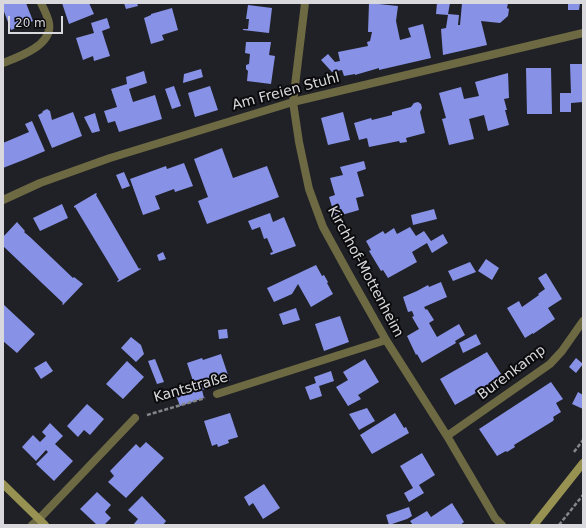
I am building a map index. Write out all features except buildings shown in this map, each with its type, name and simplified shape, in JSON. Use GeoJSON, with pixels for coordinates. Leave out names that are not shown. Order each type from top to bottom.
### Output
{"type":"FeatureCollection","features":[{"type":"Feature","properties":{"kind":"main road"},"geometry":{"type":"LineString","coordinates":[[534,525],[583,463]]}},
{"type":"Feature","properties":{"kind":"main road"},"geometry":{"type":"LineString","coordinates":[[3,484],[42,522]]}},
{"type":"Feature","properties":{"kind":"street"},"geometry":{"type":"LineString","coordinates":[[3,63],[36,48],[46,38],[49,32],[49,23],[41,3]]}},
{"type":"Feature","properties":{"kind":"street","name":"Kirchhof-Mottenheim"},"geometry":{"type":"LineString","coordinates":[[304,3],[293,102],[299,142],[309,189],[323,227],[386,340],[447,436],[495,518],[502,525]]}},
{"type":"Feature","properties":{"kind":"street","name":"Am Freien Stuhl"},"geometry":{"type":"LineString","coordinates":[[3,200],[40,184],[110,158],[293,102],[583,33]]}},
{"type":"Feature","properties":{"kind":"street","name":"Burenkamp"},"geometry":{"type":"LineString","coordinates":[[447,436],[550,364],[583,321]]}},
{"type":"Feature","properties":{"kind":"street","name":"Kantstraße"},"geometry":{"type":"LineString","coordinates":[[217,394],[386,340]]}},
{"type":"Feature","properties":{"kind":"street"},"geometry":{"type":"LineString","coordinates":[[32,525],[42,522],[135,418]]}},
{"type":"Feature","properties":{"kind":"path","name":"Kantstraße"},"geometry":{"type":"LineString","coordinates":[[135,418],[217,394]]}},
{"type":"Feature","properties":{"kind":"path"},"geometry":{"type":"LineString","coordinates":[[559,525],[583,494]]}}]}
